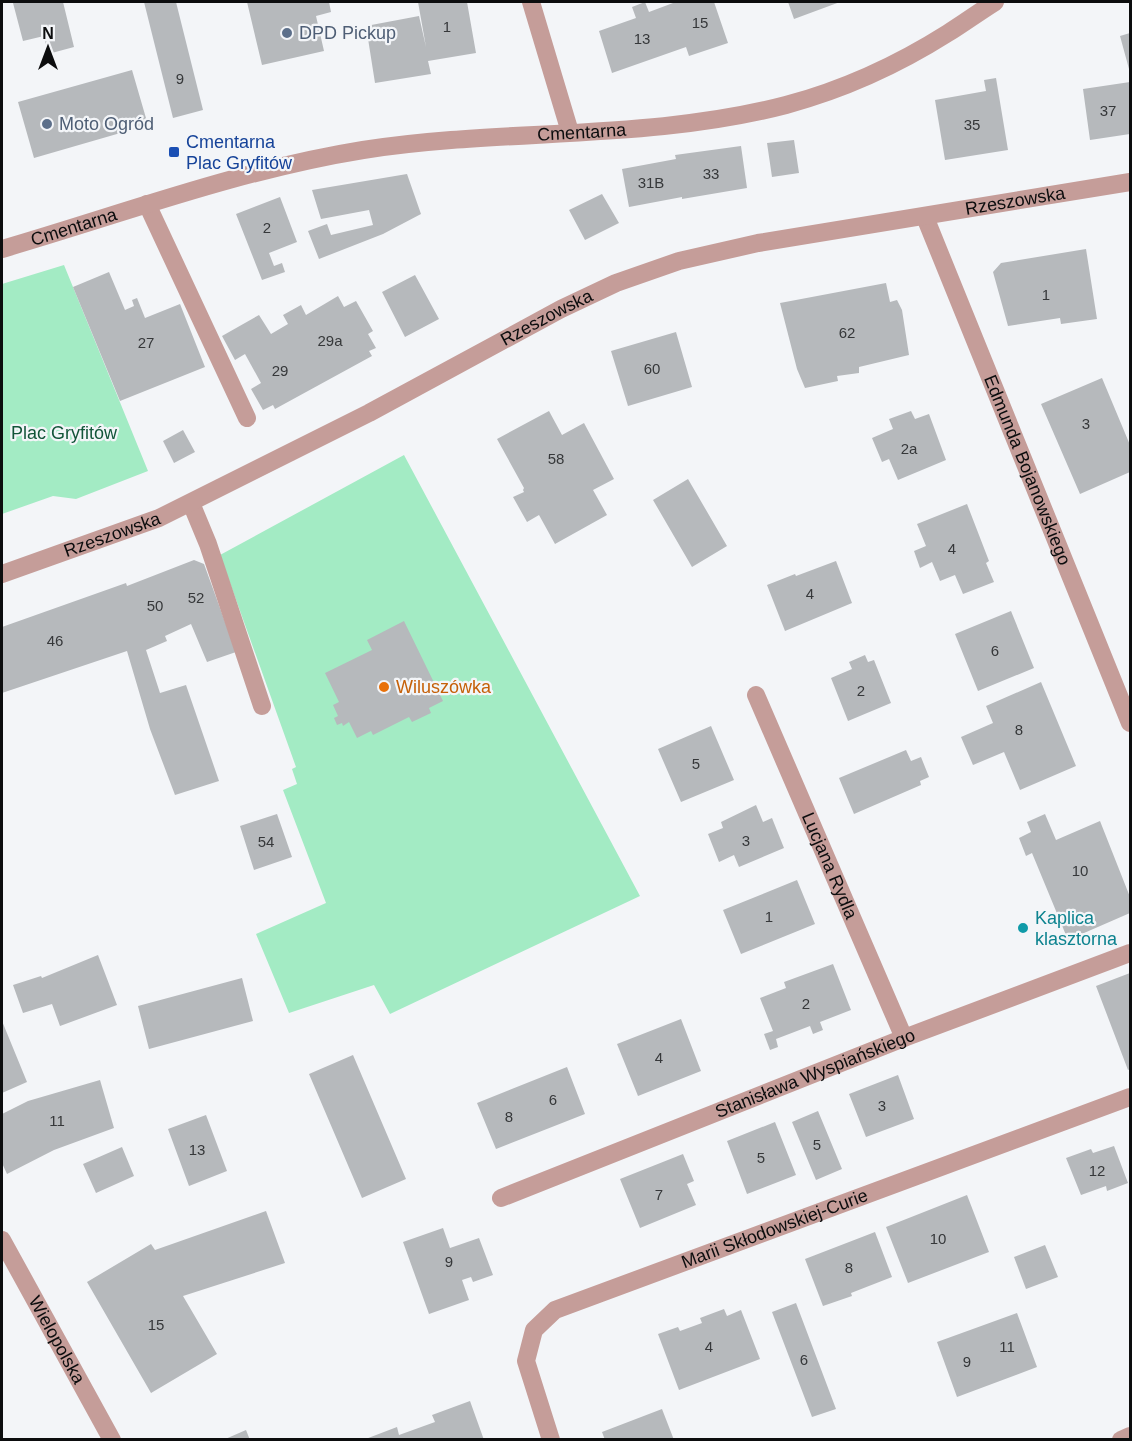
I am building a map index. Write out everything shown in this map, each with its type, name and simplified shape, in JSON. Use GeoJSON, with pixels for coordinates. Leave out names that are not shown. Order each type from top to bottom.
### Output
{"type":"FeatureCollection","features":[{"type":"Feature","properties":{"kind":"street"},"geometry":{"type":"LineString","coordinates":[[531,2],[570,132]]}},
{"type":"Feature","properties":{"kind":"street","name":"Cmentarna"},"geometry":{"type":"LineString","coordinates":[[2,249],[249,173],[322,157],[412,143],[703,121],[788,104],[870,74],[907,57],[949,33],[995,2]]}},
{"type":"Feature","properties":{"kind":"street","name":"Rzeszowska"},"geometry":{"type":"LineString","coordinates":[[2,574],[159,518],[369,413],[561,309],[616,283],[679,261],[758,243],[1131,182]]}},
{"type":"Feature","properties":{"kind":"street"},"geometry":{"type":"LineString","coordinates":[[147,204],[247,418]]}},
{"type":"Feature","properties":{"kind":"street","name":"Edmunda Bojanowskiego"},"geometry":{"type":"LineString","coordinates":[[925,217],[1131,723]]}},
{"type":"Feature","properties":{"kind":"street"},"geometry":{"type":"LineString","coordinates":[[191,502],[208,544],[262,706]]}},
{"type":"Feature","properties":{"kind":"street","name":"Lucjana Rydla"},"geometry":{"type":"LineString","coordinates":[[756,695],[904,1038]]}},
{"type":"Feature","properties":{"kind":"street","name":"Stanisława Wyspiańskiego"},"geometry":{"type":"LineString","coordinates":[[501,1198],[904,1038],[1131,953]]}},
{"type":"Feature","properties":{"kind":"street","name":"Marii Skłodowskiej-Curie"},"geometry":{"type":"LineString","coordinates":[[551,1440],[526,1361],[534,1330],[555,1310],[1131,1098]]}},
{"type":"Feature","properties":{"kind":"street","name":"Wielopolska"},"geometry":{"type":"LineString","coordinates":[[2,1240],[112,1440]]}},
{"type":"Feature","properties":{"kind":"street"},"geometry":{"type":"LineString","coordinates":[[1121,1440],[1131,1436]]}},
{"type":"Feature","properties":{"kind":"green space","name":"Plac Gryfitów"},"geometry":{"type":"Polygon","coordinates":[[[64,265],[148,471],[76,499],[53,496],[2,514],[2,284],[64,265]]]}},
{"type":"Feature","properties":{"kind":"green space"},"geometry":{"type":"Polygon","coordinates":[[[404,455],[640,896],[390,1014],[374,985],[289,1013],[256,934],[326,903],[283,790],[297,784],[292,769],[296,767],[220,555],[404,455]]]}},
{"type":"Feature","properties":{"kind":"building"},"geometry":{"type":"Polygon","coordinates":[[[63,2],[74,47],[48,54],[44,36],[23,41],[13,3],[63,2]]]}},
{"type":"Feature","properties":{"kind":"building"},"geometry":{"type":"Polygon","coordinates":[[[144,2],[176,2],[203,110],[173,118],[144,2]]]}},
{"type":"Feature","properties":{"kind":"building","name":"DPD Pickup"},"geometry":{"type":"Polygon","coordinates":[[[247,2],[329,2],[331,12],[316,16],[324,51],[262,65],[247,2]]]}},
{"type":"Feature","properties":{"kind":"building"},"geometry":{"type":"Polygon","coordinates":[[[418,2],[467,2],[476,53],[428,61],[431,74],[375,83],[366,26],[419,16],[426,47],[418,2]]]}},
{"type":"Feature","properties":{"kind":"building"},"geometry":{"type":"Polygon","coordinates":[[[645,2],[649,12],[672,2],[714,2],[728,43],[689,56],[686,47],[612,73],[599,31],[636,18],[632,7],[645,2]]]}},
{"type":"Feature","properties":{"kind":"building"},"geometry":{"type":"Polygon","coordinates":[[[788,2],[840,2],[794,19],[788,2]]]}},
{"type":"Feature","properties":{"kind":"building"},"geometry":{"type":"Polygon","coordinates":[[[1130,33],[1130,69],[1129,69],[1120,36],[1130,33]]]}},
{"type":"Feature","properties":{"kind":"building"},"geometry":{"type":"Polygon","coordinates":[[[132,70],[148,125],[34,158],[18,102],[132,70]]]}},
{"type":"Feature","properties":{"kind":"building"},"geometry":{"type":"Polygon","coordinates":[[[996,78],[1008,150],[945,160],[935,100],[986,91],[984,80],[996,78]]]}},
{"type":"Feature","properties":{"kind":"building"},"geometry":{"type":"Polygon","coordinates":[[[1130,82],[1130,134],[1090,140],[1083,89],[1130,82]]]}},
{"type":"Feature","properties":{"kind":"building"},"geometry":{"type":"Polygon","coordinates":[[[794,140],[799,173],[772,177],[767,143],[794,140]]]}},
{"type":"Feature","properties":{"kind":"building"},"geometry":{"type":"Polygon","coordinates":[[[741,146],[747,188],[629,207],[622,169],[676,159],[675,155],[741,146]]]}},
{"type":"Feature","properties":{"kind":"building"},"geometry":{"type":"Polygon","coordinates":[[[407,174],[421,214],[383,234],[319,259],[308,231],[327,224],[331,235],[373,225],[369,210],[321,219],[312,190],[407,174]]]}},
{"type":"Feature","properties":{"kind":"building"},"geometry":{"type":"Polygon","coordinates":[[[602,194],[619,223],[585,240],[569,210],[602,194]]]}},
{"type":"Feature","properties":{"kind":"building"},"geometry":{"type":"Polygon","coordinates":[[[280,197],[297,242],[269,253],[274,266],[282,263],[285,272],[262,280],[236,214],[280,197]]]}},
{"type":"Feature","properties":{"kind":"building"},"geometry":{"type":"Polygon","coordinates":[[[1086,249],[1097,319],[1061,324],[1060,318],[1008,326],[993,272],[1001,263],[1086,249]]]}},
{"type":"Feature","properties":{"kind":"building"},"geometry":{"type":"Polygon","coordinates":[[[109,272],[125,310],[134,306],[132,300],[137,298],[145,318],[180,304],[205,367],[120,401],[73,287],[109,272]]]}},
{"type":"Feature","properties":{"kind":"building"},"geometry":{"type":"Polygon","coordinates":[[[415,275],[439,319],[405,337],[382,292],[415,275]]]}},
{"type":"Feature","properties":{"kind":"building"},"geometry":{"type":"Polygon","coordinates":[[[886,283],[890,302],[897,300],[902,310],[909,355],[859,367],[859,373],[837,376],[838,381],[805,388],[797,369],[780,303],[886,283]]]}},
{"type":"Feature","properties":{"kind":"building"},"geometry":{"type":"Polygon","coordinates":[[[338,296],[344,307],[356,301],[373,331],[368,334],[376,348],[369,351],[372,356],[275,409],[273,405],[263,410],[251,389],[261,383],[245,354],[235,360],[222,336],[259,315],[271,334],[288,324],[283,315],[301,305],[306,315],[338,296]]]}},
{"type":"Feature","properties":{"kind":"building"},"geometry":{"type":"Polygon","coordinates":[[[676,332],[692,387],[628,406],[611,351],[676,332]]]}},
{"type":"Feature","properties":{"kind":"building"},"geometry":{"type":"Polygon","coordinates":[[[1102,378],[1130,445],[1130,472],[1080,494],[1041,404],[1102,378]]]}},
{"type":"Feature","properties":{"kind":"building"},"geometry":{"type":"Polygon","coordinates":[[[549,411],[562,435],[584,423],[614,479],[593,490],[607,515],[555,544],[539,515],[527,522],[513,497],[524,492],[524,488],[497,439],[549,411]]]}},
{"type":"Feature","properties":{"kind":"building"},"geometry":{"type":"Polygon","coordinates":[[[911,411],[915,419],[929,414],[946,460],[898,480],[889,459],[882,462],[872,438],[893,429],[889,419],[911,411]]]}},
{"type":"Feature","properties":{"kind":"building"},"geometry":{"type":"Polygon","coordinates":[[[183,430],[195,452],[174,463],[163,441],[183,430]]]}},
{"type":"Feature","properties":{"kind":"building"},"geometry":{"type":"Polygon","coordinates":[[[688,479],[727,546],[692,567],[653,500],[688,479]]]}},
{"type":"Feature","properties":{"kind":"building"},"geometry":{"type":"Polygon","coordinates":[[[967,504],[989,561],[986,563],[994,582],[963,594],[955,575],[940,581],[932,562],[920,568],[914,551],[926,546],[917,524],[967,504]]]}},
{"type":"Feature","properties":{"kind":"building"},"geometry":{"type":"Polygon","coordinates":[[[194,560],[204,564],[236,652],[207,662],[191,624],[165,636],[167,641],[146,650],[160,693],[186,685],[219,781],[175,795],[150,729],[127,651],[2,693],[2,627],[126,583],[127,586],[194,560]]]}},
{"type":"Feature","properties":{"kind":"building"},"geometry":{"type":"Polygon","coordinates":[[[836,561],[852,603],[785,631],[767,585],[836,561]]]}},
{"type":"Feature","properties":{"kind":"building"},"geometry":{"type":"Polygon","coordinates":[[[1011,611],[1034,668],[978,691],[955,634],[1011,611]]]}},
{"type":"Feature","properties":{"kind":"building","name":"Wiluszówka"},"geometry":{"type":"Polygon","coordinates":[[[404,621],[443,701],[429,708],[431,713],[412,722],[409,717],[373,735],[371,731],[357,738],[349,722],[343,726],[342,723],[337,725],[334,718],[338,716],[333,705],[339,702],[325,673],[372,650],[367,640],[404,621]]]}},
{"type":"Feature","properties":{"kind":"building"},"geometry":{"type":"Polygon","coordinates":[[[865,655],[868,662],[874,660],[891,703],[848,721],[831,678],[852,669],[849,662],[865,655]]]}},
{"type":"Feature","properties":{"kind":"building"},"geometry":{"type":"Polygon","coordinates":[[[1041,682],[1076,766],[1020,790],[1004,752],[973,765],[961,737],[993,723],[986,706],[1041,682]]]}},
{"type":"Feature","properties":{"kind":"building"},"geometry":{"type":"Polygon","coordinates":[[[711,726],[734,780],[681,802],[658,749],[711,726]]]}},
{"type":"Feature","properties":{"kind":"building"},"geometry":{"type":"Polygon","coordinates":[[[906,750],[911,761],[921,757],[929,777],[920,781],[921,785],[854,814],[839,778],[906,750]]]}},
{"type":"Feature","properties":{"kind":"building"},"geometry":{"type":"Polygon","coordinates":[[[756,805],[763,822],[772,818],[784,848],[739,867],[734,855],[719,862],[708,834],[723,828],[721,822],[756,805]]]}},
{"type":"Feature","properties":{"kind":"building"},"geometry":{"type":"Polygon","coordinates":[[[277,814],[292,857],[254,870],[240,826],[277,814]]]}},
{"type":"Feature","properties":{"kind":"building"},"geometry":{"type":"Polygon","coordinates":[[[1045,814],[1056,840],[1100,821],[1130,897],[1130,913],[1068,940],[1032,853],[1026,856],[1019,838],[1031,832],[1027,822],[1045,814]]]}},
{"type":"Feature","properties":{"kind":"building"},"geometry":{"type":"Polygon","coordinates":[[[797,880],[815,924],[741,954],[723,910],[797,880]]]}},
{"type":"Feature","properties":{"kind":"building"},"geometry":{"type":"Polygon","coordinates":[[[98,955],[117,1005],[60,1026],[52,1004],[23,1013],[13,985],[41,976],[42,978],[98,955]]]}},
{"type":"Feature","properties":{"kind":"building"},"geometry":{"type":"Polygon","coordinates":[[[833,964],[851,1010],[820,1022],[823,1030],[813,1034],[810,1026],[776,1039],[778,1047],[770,1050],[764,1034],[773,1031],[760,998],[786,988],[784,982],[833,964]]]}},
{"type":"Feature","properties":{"kind":"building"},"geometry":{"type":"Polygon","coordinates":[[[1130,973],[1130,1069],[1128,1070],[1096,986],[1130,973]]]}},
{"type":"Feature","properties":{"kind":"building"},"geometry":{"type":"Polygon","coordinates":[[[242,978],[253,1021],[149,1049],[138,1006],[242,978]]]}},
{"type":"Feature","properties":{"kind":"building"},"geometry":{"type":"Polygon","coordinates":[[[681,1019],[701,1071],[638,1096],[617,1044],[681,1019]]]}},
{"type":"Feature","properties":{"kind":"building"},"geometry":{"type":"Polygon","coordinates":[[[2,1021],[27,1082],[2,1093],[2,1021]]]}},
{"type":"Feature","properties":{"kind":"building"},"geometry":{"type":"Polygon","coordinates":[[[353,1055],[406,1179],[362,1198],[309,1074],[353,1055]]]}},
{"type":"Feature","properties":{"kind":"building"},"geometry":{"type":"Polygon","coordinates":[[[567,1067],[585,1114],[496,1149],[477,1103],[567,1067]]]}},
{"type":"Feature","properties":{"kind":"building"},"geometry":{"type":"Polygon","coordinates":[[[898,1075],[914,1119],[866,1137],[849,1094],[898,1075]]]}},
{"type":"Feature","properties":{"kind":"building"},"geometry":{"type":"Polygon","coordinates":[[[100,1080],[114,1128],[54,1150],[7,1174],[2,1163],[2,1114],[28,1101],[100,1080]]]}},
{"type":"Feature","properties":{"kind":"building"},"geometry":{"type":"Polygon","coordinates":[[[818,1111],[842,1169],[816,1180],[792,1122],[818,1111]]]}},
{"type":"Feature","properties":{"kind":"building"},"geometry":{"type":"Polygon","coordinates":[[[206,1115],[227,1171],[189,1186],[168,1129],[206,1115]]]}},
{"type":"Feature","properties":{"kind":"building"},"geometry":{"type":"Polygon","coordinates":[[[775,1122],[796,1175],[747,1194],[727,1141],[775,1122]]]}},
{"type":"Feature","properties":{"kind":"building"},"geometry":{"type":"Polygon","coordinates":[[[1114,1146],[1128,1183],[1107,1191],[1106,1186],[1081,1195],[1066,1158],[1091,1149],[1093,1153],[1114,1146]]]}},
{"type":"Feature","properties":{"kind":"building"},"geometry":{"type":"Polygon","coordinates":[[[122,1147],[134,1176],[96,1193],[83,1164],[122,1147]]]}},
{"type":"Feature","properties":{"kind":"building"},"geometry":{"type":"Polygon","coordinates":[[[683,1154],[694,1181],[687,1184],[696,1205],[640,1228],[620,1179],[683,1154]]]}},
{"type":"Feature","properties":{"kind":"building"},"geometry":{"type":"Polygon","coordinates":[[[967,1195],[989,1252],[908,1283],[886,1227],[967,1195]]]}},
{"type":"Feature","properties":{"kind":"building"},"geometry":{"type":"Polygon","coordinates":[[[266,1211],[285,1263],[183,1296],[217,1354],[151,1393],[87,1282],[151,1244],[155,1250],[266,1211]]]}},
{"type":"Feature","properties":{"kind":"building"},"geometry":{"type":"Polygon","coordinates":[[[443,1228],[450,1248],[479,1238],[493,1275],[473,1282],[471,1277],[462,1280],[469,1300],[429,1314],[403,1242],[443,1228]]]}},
{"type":"Feature","properties":{"kind":"building"},"geometry":{"type":"Polygon","coordinates":[[[875,1232],[892,1277],[851,1293],[852,1296],[823,1306],[805,1259],[875,1232]]]}},
{"type":"Feature","properties":{"kind":"building"},"geometry":{"type":"Polygon","coordinates":[[[1045,1245],[1058,1277],[1026,1289],[1014,1257],[1045,1245]]]}},
{"type":"Feature","properties":{"kind":"building"},"geometry":{"type":"Polygon","coordinates":[[[796,1303],[836,1409],[812,1417],[772,1312],[796,1303]]]}},
{"type":"Feature","properties":{"kind":"building"},"geometry":{"type":"Polygon","coordinates":[[[724,1309],[727,1316],[741,1310],[760,1359],[679,1390],[658,1334],[678,1327],[680,1331],[702,1323],[700,1318],[724,1309]]]}},
{"type":"Feature","properties":{"kind":"building"},"geometry":{"type":"Polygon","coordinates":[[[1017,1313],[1037,1367],[957,1397],[937,1342],[1017,1313]]]}},
{"type":"Feature","properties":{"kind":"building"},"geometry":{"type":"Polygon","coordinates":[[[470,1401],[484,1440],[363,1440],[397,1427],[399,1435],[435,1422],[432,1415],[470,1401]]]}},
{"type":"Feature","properties":{"kind":"building"},"geometry":{"type":"Polygon","coordinates":[[[662,1409],[674,1440],[605,1440],[602,1432],[662,1409]]]}},
{"type":"Feature","properties":{"kind":"building"},"geometry":{"type":"Polygon","coordinates":[[[246,1430],[250,1440],[223,1440],[246,1430]]]}},
{"type":"Feature","properties":{"kind":"place","name":"DPD Pickup"},"geometry":{"type":"Point","coordinates":[287,33]}},
{"type":"Feature","properties":{"kind":"place","name":"Moto Ogród"},"geometry":{"type":"Point","coordinates":[47,124]}},
{"type":"Feature","properties":{"kind":"place","name":"Cmentarna Plac Gryfitów"},"geometry":{"type":"Point","coordinates":[174,152]}},
{"type":"Feature","properties":{"kind":"place","name":"Wiluszówka"},"geometry":{"type":"Point","coordinates":[384,687]}},
{"type":"Feature","properties":{"kind":"place","name":"Kaplica klasztorna"},"geometry":{"type":"Point","coordinates":[1023,928]}}]}
